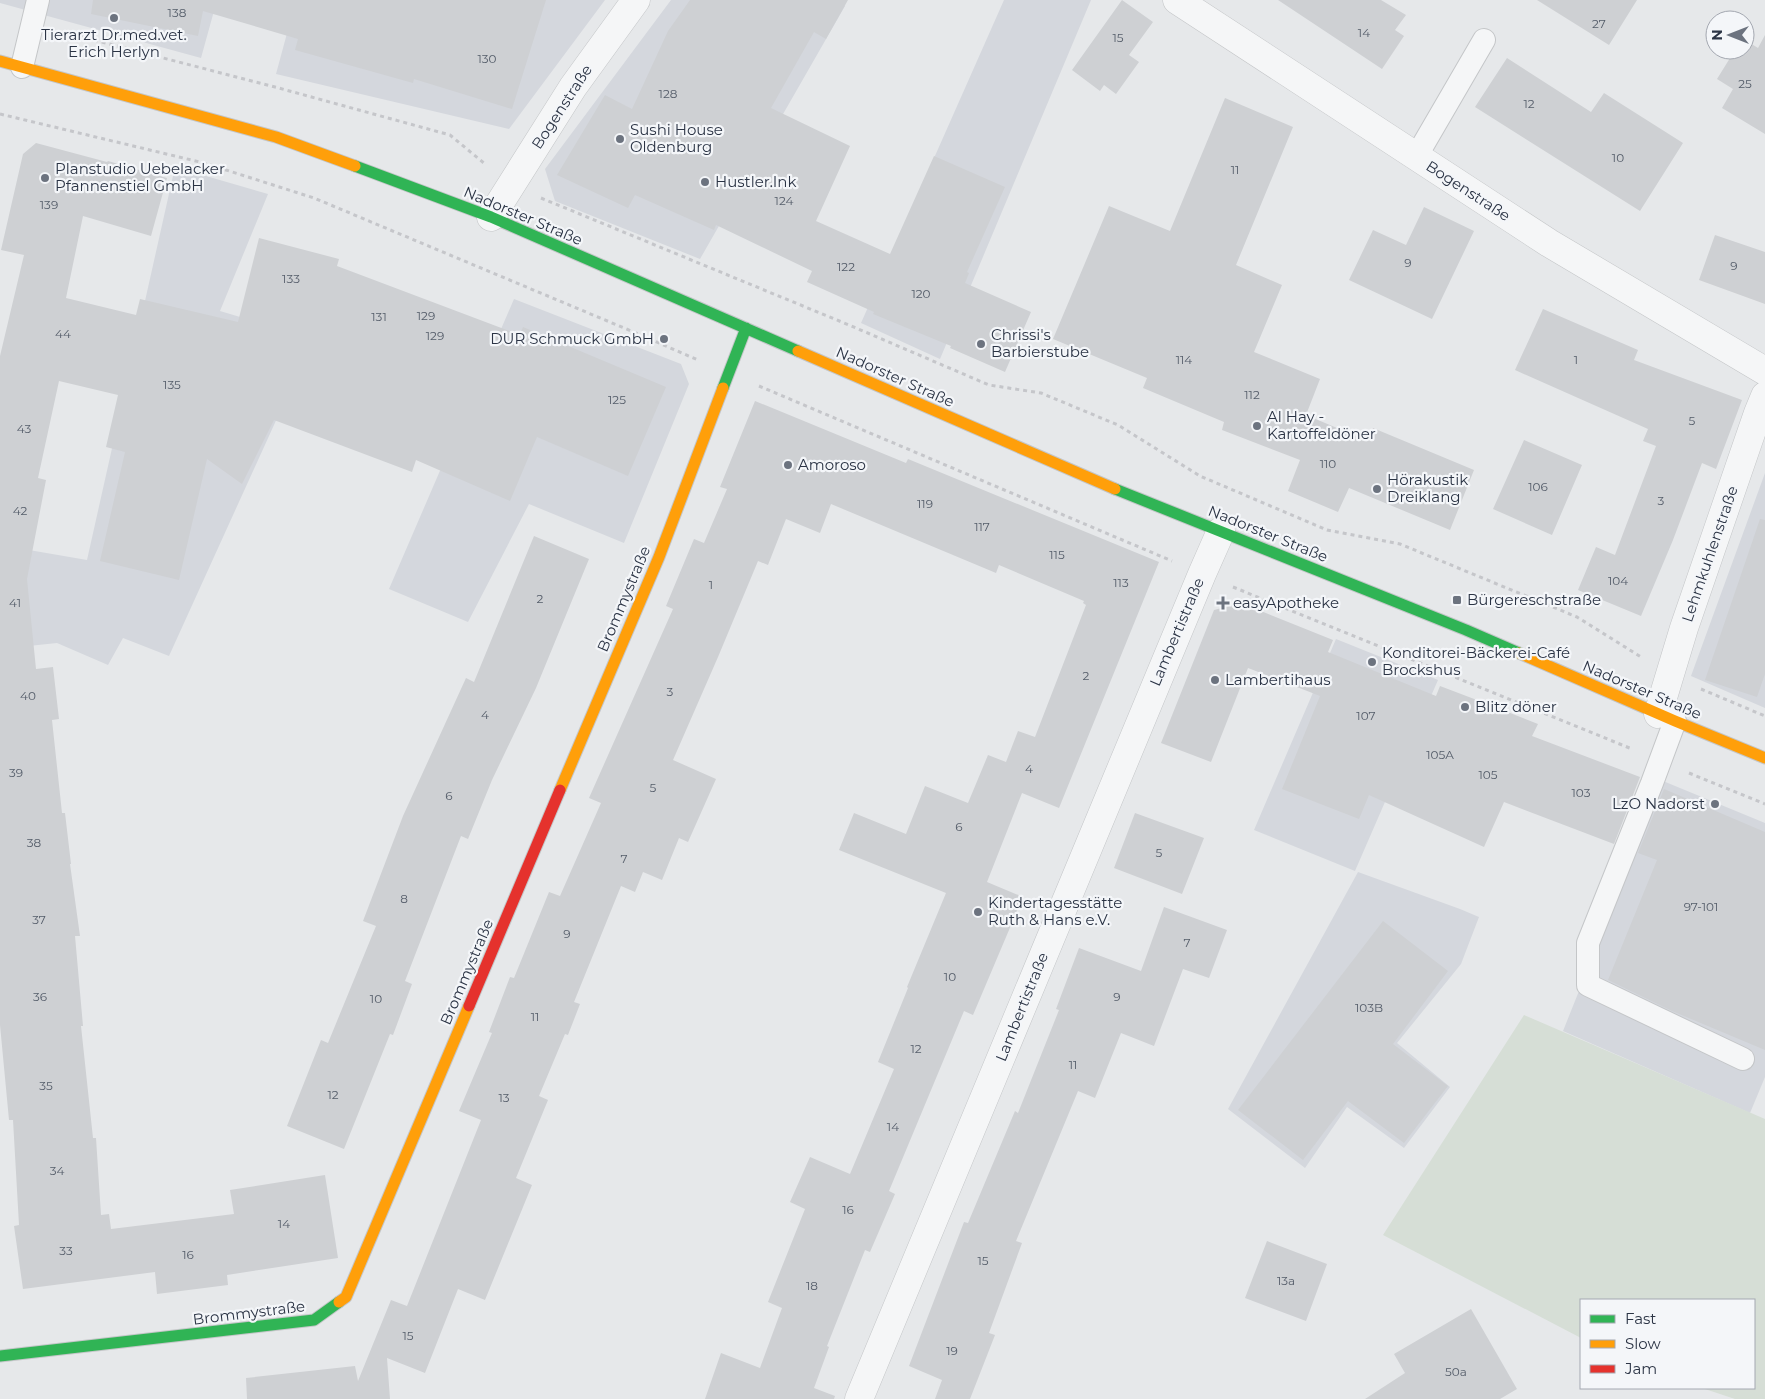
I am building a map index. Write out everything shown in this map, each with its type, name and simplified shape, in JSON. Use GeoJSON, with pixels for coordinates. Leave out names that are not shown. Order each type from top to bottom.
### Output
{"type":"FeatureCollection","features":[{"type":"Feature","properties":{"kind":"street","name":"Bogenstraße"},"geometry":{"type":"LineString","coordinates":[[491,217],[573,87],[636,0]]}},
{"type":"Feature","properties":{"kind":"street","name":"Bogenstraße"},"geometry":{"type":"LineString","coordinates":[[1177,0],[1548,244],[1765,372]]}},
{"type":"Feature","properties":{"kind":"street","name":"Nadorster Straße"},"geometry":{"type":"LineString","coordinates":[[6,66],[276,137],[491,217],[1127,494],[1466,630],[1667,718],[1765,758]]}},
{"type":"Feature","properties":{"kind":"street","name":"Brommystraße"},"geometry":{"type":"LineString","coordinates":[[0,1356],[314,1320],[346,1297],[659,557],[746,328]]}},
{"type":"Feature","properties":{"kind":"street","name":"Lehmkuhlenstraße"},"geometry":{"type":"LineString","coordinates":[[1667,718],[1670,675],[1765,396]]}},
{"type":"Feature","properties":{"kind":"street","name":"Lambertistraße"},"geometry":{"type":"LineString","coordinates":[[859,1399],[1221,531]]}},
{"type":"Feature","properties":{"kind":"lane"},"geometry":{"type":"LineString","coordinates":[[6,66],[32,24],[38,0]]}},
{"type":"Feature","properties":{"kind":"lane"},"geometry":{"type":"LineString","coordinates":[[1416,157],[1484,40]]}},
{"type":"Feature","properties":{"kind":"lane"},"geometry":{"type":"LineString","coordinates":[[1667,718],[1661,761],[1588,943],[1588,985],[1743,1059]]}},
{"type":"Feature","properties":{"kind":"path"},"geometry":{"type":"LineString","coordinates":[[32,24],[450,135],[511,186],[849,325],[989,385],[1041,393],[1118,425],[1200,476],[1327,530],[1400,544],[1577,617],[1670,675],[1765,716]]}},
{"type":"Feature","properties":{"kind":"path"},"geometry":{"type":"LineString","coordinates":[[0,114],[204,162],[314,198],[1202,574],[1765,804]]}},
{"type":"Feature","properties":{"kind":"shaded area"},"geometry":{"type":"Polygon","coordinates":[[[0,0],[217,0],[201,58],[0,3],[0,0]]]}},
{"type":"Feature","properties":{"kind":"shaded area"},"geometry":{"type":"Polygon","coordinates":[[[296,0],[605,0],[509,129],[276,74],[296,0]]]}},
{"type":"Feature","properties":{"kind":"shaded area"},"geometry":{"type":"Polygon","coordinates":[[[671,0],[835,0],[845,6],[700,259],[555,201],[545,169],[671,0]]]}},
{"type":"Feature","properties":{"kind":"shaded area"},"geometry":{"type":"Polygon","coordinates":[[[1004,0],[1091,0],[940,359],[861,323],[1004,0]]]}},
{"type":"Feature","properties":{"kind":"shaded area"},"geometry":{"type":"Polygon","coordinates":[[[175,167],[268,194],[220,311],[313,339],[169,656],[123,638],[108,665],[57,643],[0,649],[0,545],[87,560],[175,167]]]}},
{"type":"Feature","properties":{"kind":"shaded area"},"geometry":{"type":"Polygon","coordinates":[[[514,299],[681,364],[689,384],[624,543],[529,504],[468,622],[389,589],[514,299]]]}},
{"type":"Feature","properties":{"kind":"shaded area"},"geometry":{"type":"Polygon","coordinates":[[[1765,473],[1765,708],[1691,676],[1765,473]]]}},
{"type":"Feature","properties":{"kind":"shaded area"},"geometry":{"type":"Polygon","coordinates":[[[1336,639],[1438,680],[1355,871],[1254,830],[1336,639]]]}},
{"type":"Feature","properties":{"kind":"shaded area"},"geometry":{"type":"Polygon","coordinates":[[[1663,781],[1765,823],[1765,1077],[1750,1113],[1563,1031],[1663,781]]]}},
{"type":"Feature","properties":{"kind":"shaded area"},"geometry":{"type":"Polygon","coordinates":[[[1358,872],[1479,917],[1461,964],[1397,1043],[1450,1087],[1404,1148],[1347,1107],[1305,1168],[1228,1109],[1358,872]]]}},
{"type":"Feature","properties":{"kind":"shaded area"},"geometry":{"type":"Polygon","coordinates":[[[1524,1015],[1765,1119],[1765,1399],[1735,1399],[1705,1389],[1755,1389],[1755,1299],[1580,1299],[1580,1337],[1383,1235],[1524,1015]]]}},
{"type":"Feature","properties":{"kind":"building"},"geometry":{"type":"Polygon","coordinates":[[[93,0],[546,0],[512,109],[414,79],[413,83],[295,50],[298,39],[203,11],[198,36],[91,14],[93,0]]]}},
{"type":"Feature","properties":{"kind":"building"},"geometry":{"type":"Polygon","coordinates":[[[690,0],[848,0],[826,39],[814,32],[771,108],[850,146],[816,221],[890,254],[934,156],[1005,187],[967,272],[969,273],[965,283],[1031,312],[1005,372],[950,348],[951,346],[873,314],[874,312],[807,282],[812,271],[716,225],[714,230],[635,195],[628,208],[557,175],[605,95],[632,109],[668,31],[690,0]]]}},
{"type":"Feature","properties":{"kind":"building"},"geometry":{"type":"Polygon","coordinates":[[[1122,0],[1153,22],[1129,55],[1139,62],[1116,94],[1104,85],[1100,91],[1072,70],[1122,0]]]}},
{"type":"Feature","properties":{"kind":"building"},"geometry":{"type":"Polygon","coordinates":[[[1278,0],[1381,0],[1406,15],[1395,30],[1404,36],[1382,69],[1278,0]]]}},
{"type":"Feature","properties":{"kind":"building"},"geometry":{"type":"Polygon","coordinates":[[[1537,0],[1637,0],[1609,45],[1537,0]]]}},
{"type":"Feature","properties":{"kind":"building"},"geometry":{"type":"Polygon","coordinates":[[[1765,35],[1765,134],[1722,108],[1733,89],[1717,79],[1729,60],[1755,60],[1755,46],[1758,48],[1765,35]]]}},
{"type":"Feature","properties":{"kind":"building"},"geometry":{"type":"Polygon","coordinates":[[[1507,58],[1591,112],[1604,93],[1683,143],[1640,211],[1475,107],[1507,58]]]}},
{"type":"Feature","properties":{"kind":"building"},"geometry":{"type":"Polygon","coordinates":[[[1225,98],[1293,127],[1236,265],[1282,285],[1254,352],[1320,379],[1306,415],[1368,441],[1373,428],[1474,470],[1450,530],[1349,488],[1338,512],[1288,491],[1300,460],[1222,430],[1224,422],[1143,388],[1147,378],[1053,339],[1109,206],[1170,231],[1225,98]]]}},
{"type":"Feature","properties":{"kind":"building"},"geometry":{"type":"Polygon","coordinates":[[[36,143],[167,178],[151,236],[83,216],[66,298],[136,315],[140,299],[238,322],[259,238],[339,259],[337,266],[520,335],[523,327],[666,387],[628,476],[537,437],[510,501],[416,460],[412,472],[274,420],[242,484],[207,459],[179,580],[100,561],[125,452],[106,447],[118,395],[59,381],[38,478],[46,480],[27,579],[36,669],[53,667],[59,719],[52,720],[62,813],[65,813],[80,936],[75,936],[83,1026],[81,1026],[93,1138],[96,1138],[101,1215],[109,1214],[111,1229],[234,1214],[230,1190],[325,1175],[338,1258],[227,1275],[228,1285],[157,1294],[155,1272],[23,1289],[14,1226],[19,1225],[13,1120],[9,1120],[0,1025],[0,356],[24,255],[1,250],[23,154],[36,143]]]}},
{"type":"Feature","properties":{"kind":"building"},"geometry":{"type":"Polygon","coordinates":[[[1424,207],[1474,231],[1432,319],[1349,280],[1373,230],[1406,245],[1424,207]]]}},
{"type":"Feature","properties":{"kind":"building"},"geometry":{"type":"Polygon","coordinates":[[[1715,235],[1765,252],[1765,304],[1699,280],[1715,235]]]}},
{"type":"Feature","properties":{"kind":"building"},"geometry":{"type":"Polygon","coordinates":[[[1543,309],[1638,350],[1634,360],[1742,400],[1716,469],[1702,463],[1673,540],[1641,616],[1578,590],[1596,547],[1615,555],[1656,446],[1643,441],[1648,429],[1515,370],[1543,309]]]}},
{"type":"Feature","properties":{"kind":"building"},"geometry":{"type":"Polygon","coordinates":[[[755,401],[906,463],[908,459],[1159,562],[1059,808],[1022,793],[987,882],[1023,897],[973,1015],[964,1011],[889,1191],[895,1194],[870,1252],[865,1250],[827,1346],[829,1347],[814,1388],[835,1396],[834,1399],[705,1399],[721,1353],[760,1368],[782,1308],[768,1302],[805,1209],[790,1202],[810,1157],[850,1174],[894,1069],[878,1062],[946,893],[839,850],[854,813],[906,834],[925,786],[968,803],[988,755],[1006,762],[1018,731],[1035,737],[1086,605],[1083,603],[1084,601],[999,565],[996,573],[831,504],[820,533],[786,519],[768,565],[758,561],[673,760],[716,779],[688,842],[679,838],[662,880],[643,872],[635,892],[621,886],[574,1002],[580,1004],[568,1035],[565,1034],[539,1096],[548,1100],[516,1178],[532,1185],[485,1300],[458,1289],[425,1373],[387,1358],[390,1399],[247,1399],[246,1378],[355,1366],[358,1381],[391,1300],[407,1306],[481,1120],[459,1111],[492,1033],[489,1032],[510,977],[514,978],[549,892],[560,896],[601,803],[589,798],[673,609],[666,606],[694,539],[704,543],[727,489],[720,487],[755,401]]]}},
{"type":"Feature","properties":{"kind":"building"},"geometry":{"type":"Polygon","coordinates":[[[1524,440],[1582,465],[1552,535],[1493,509],[1524,440]]]}},
{"type":"Feature","properties":{"kind":"building"},"geometry":{"type":"Polygon","coordinates":[[[1760,519],[1765,520],[1765,674],[1757,697],[1705,680],[1760,519]]]}},
{"type":"Feature","properties":{"kind":"building"},"geometry":{"type":"Polygon","coordinates":[[[534,536],[589,559],[536,688],[492,780],[468,839],[461,836],[405,981],[412,984],[393,1035],[390,1034],[344,1149],[287,1126],[321,1040],[328,1043],[376,926],[363,921],[403,816],[466,678],[474,682],[534,536]]]}},
{"type":"Feature","properties":{"kind":"building"},"geometry":{"type":"Polygon","coordinates":[[[1241,603],[1333,640],[1328,652],[1436,696],[1440,686],[1538,724],[1532,736],[1640,777],[1614,844],[1504,802],[1484,847],[1369,795],[1359,819],[1282,789],[1320,696],[1248,668],[1211,762],[1161,743],[1214,610],[1241,603]]]}},
{"type":"Feature","properties":{"kind":"building"},"geometry":{"type":"Polygon","coordinates":[[[1664,789],[1765,832],[1765,1050],[1672,1011],[1608,980],[1657,860],[1638,853],[1664,789]]]}},
{"type":"Feature","properties":{"kind":"building"},"geometry":{"type":"Polygon","coordinates":[[[1135,813],[1204,838],[1182,894],[1114,868],[1135,813]]]}},
{"type":"Feature","properties":{"kind":"building"},"geometry":{"type":"Polygon","coordinates":[[[1164,907],[1227,930],[1209,978],[1183,969],[1154,1046],[1121,1033],[1095,1098],[1078,1091],[1016,1241],[1022,1243],[989,1333],[995,1335],[970,1399],[935,1399],[942,1380],[909,1366],[964,1222],[968,1223],[1015,1111],[1018,1113],[1059,1010],[1056,1009],[1079,948],[1141,971],[1164,907]]]}},
{"type":"Feature","properties":{"kind":"building"},"geometry":{"type":"Polygon","coordinates":[[[1383,921],[1448,971],[1393,1044],[1448,1086],[1404,1143],[1348,1101],[1303,1160],[1238,1110],[1383,921]]]}},
{"type":"Feature","properties":{"kind":"building"},"geometry":{"type":"Polygon","coordinates":[[[1267,1241],[1327,1264],[1306,1321],[1245,1298],[1267,1241]]]}},
{"type":"Feature","properties":{"kind":"building"},"geometry":{"type":"Polygon","coordinates":[[[1471,1309],[1517,1389],[1500,1399],[1365,1399],[1405,1373],[1394,1354],[1471,1309]]]}},
{"type":"Feature","properties":{"kind":"traffic: fast"},"geometry":{"type":"LineString","coordinates":[[355,166],[491,217],[798,351]]}},
{"type":"Feature","properties":{"kind":"traffic: fast"},"geometry":{"type":"LineString","coordinates":[[723,388],[746,328]]}},
{"type":"Feature","properties":{"kind":"traffic: fast"},"geometry":{"type":"LineString","coordinates":[[1115,489],[1519,653]]}},
{"type":"Feature","properties":{"kind":"traffic: fast"},"geometry":{"type":"LineString","coordinates":[[0,1356],[314,1320],[339,1302]]}},
{"type":"Feature","properties":{"kind":"traffic: slow"},"geometry":{"type":"LineString","coordinates":[[0,61],[276,137],[355,166]]}},
{"type":"Feature","properties":{"kind":"traffic: slow"},"geometry":{"type":"LineString","coordinates":[[798,351],[1115,489]]}},
{"type":"Feature","properties":{"kind":"traffic: slow"},"geometry":{"type":"LineString","coordinates":[[560,790],[659,557],[723,388]]}},
{"type":"Feature","properties":{"kind":"traffic: slow"},"geometry":{"type":"LineString","coordinates":[[1519,653],[1765,758]]}},
{"type":"Feature","properties":{"kind":"traffic: slow"},"geometry":{"type":"LineString","coordinates":[[339,1302],[346,1297],[469,1006]]}},
{"type":"Feature","properties":{"kind":"traffic: jam"},"geometry":{"type":"LineString","coordinates":[[469,1006],[560,790]]}},
{"type":"Feature","properties":{"kind":"place","name":"Tierarzt Dr.med.vet. Erich Herlyn"},"geometry":{"type":"Point","coordinates":[114,18]}},
{"type":"Feature","properties":{"kind":"place","name":"Sushi House Oldenburg"},"geometry":{"type":"Point","coordinates":[620,139]}},
{"type":"Feature","properties":{"kind":"place","name":"Planstudio Uebelacker Pfannenstiel GmbH"},"geometry":{"type":"Point","coordinates":[45,178]}},
{"type":"Feature","properties":{"kind":"place","name":"Hustler.Ink"},"geometry":{"type":"Point","coordinates":[705,182]}},
{"type":"Feature","properties":{"kind":"place","name":"DUR Schmuck GmbH"},"geometry":{"type":"Point","coordinates":[664,339]}},
{"type":"Feature","properties":{"kind":"place","name":"Chrissi's Barbierstube"},"geometry":{"type":"Point","coordinates":[981,344]}},
{"type":"Feature","properties":{"kind":"place","name":"Al Hay - Kartoffeldöner"},"geometry":{"type":"Point","coordinates":[1257,426]}},
{"type":"Feature","properties":{"kind":"place","name":"Amoroso"},"geometry":{"type":"Point","coordinates":[788,465]}},
{"type":"Feature","properties":{"kind":"place","name":"Hörakustik Dreiklang"},"geometry":{"type":"Point","coordinates":[1377,489]}},
{"type":"Feature","properties":{"kind":"place","name":"Bürgereschstraße"},"geometry":{"type":"Point","coordinates":[1457,600]}},
{"type":"Feature","properties":{"kind":"place","name":"easyApotheke"},"geometry":{"type":"Point","coordinates":[1223,603]}},
{"type":"Feature","properties":{"kind":"place","name":"Konditorei-Bäckerei-Café Brockshus"},"geometry":{"type":"Point","coordinates":[1372,662]}},
{"type":"Feature","properties":{"kind":"place","name":"Lambertihaus"},"geometry":{"type":"Point","coordinates":[1215,680]}},
{"type":"Feature","properties":{"kind":"place","name":"Blitz döner"},"geometry":{"type":"Point","coordinates":[1465,707]}},
{"type":"Feature","properties":{"kind":"place","name":"LzO Nadorst"},"geometry":{"type":"Point","coordinates":[1715,804]}},
{"type":"Feature","properties":{"kind":"place","name":"Kindertagesstätte Ruth & Hans e.V."},"geometry":{"type":"Point","coordinates":[978,912]}}]}
